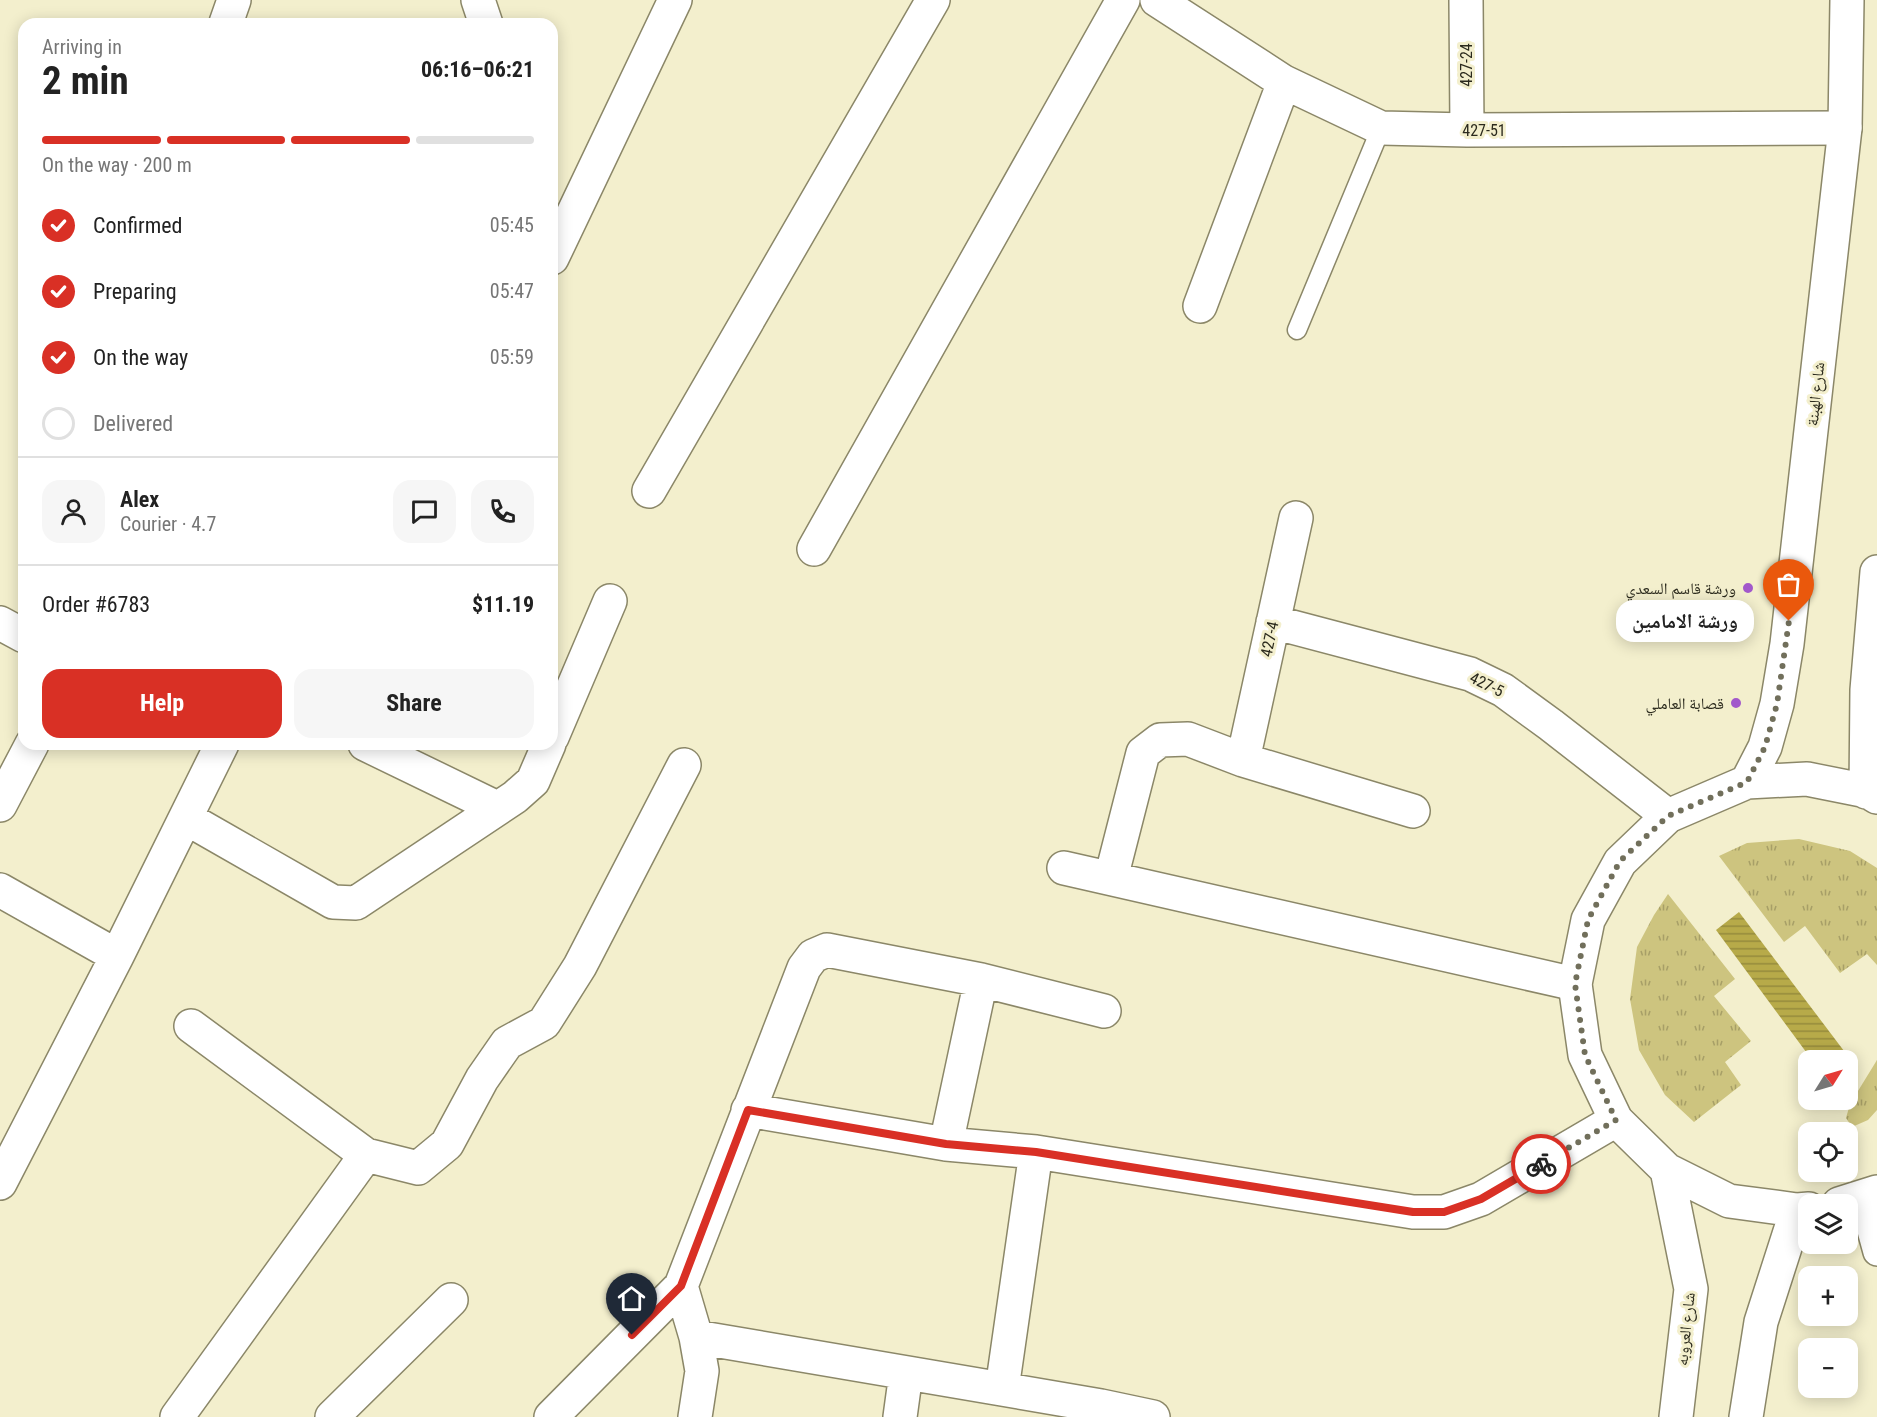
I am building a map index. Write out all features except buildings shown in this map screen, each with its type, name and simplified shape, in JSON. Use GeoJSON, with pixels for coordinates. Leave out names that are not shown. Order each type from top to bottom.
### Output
{"type":"FeatureCollection","features":[{"type":"Feature","properties":{"kind":"street"},"geometry":{"type":"LineString","coordinates":[[478,0],[484,18]]}},
{"type":"Feature","properties":{"kind":"street"},"geometry":{"type":"LineString","coordinates":[[558,245],[675,0]]}},
{"type":"Feature","properties":{"kind":"street"},"geometry":{"type":"LineString","coordinates":[[649,491],[933,0]]}},
{"type":"Feature","properties":{"kind":"street"},"geometry":{"type":"LineString","coordinates":[[814,549],[1123,0]]}},
{"type":"Feature","properties":{"kind":"street","name":"427-51"},"geometry":{"type":"LineString","coordinates":[[1157,0],[1284,82],[1381,128],[1467,130],[1845,128]]}},
{"type":"Feature","properties":{"kind":"street","name":"427-24"},"geometry":{"type":"LineString","coordinates":[[1466,0],[1467,130]]}},
{"type":"Feature","properties":{"kind":"street","name":"شارع الهبنة"},"geometry":{"type":"LineString","coordinates":[[1747,782],[1765,747],[1777,704],[1786,644],[1845,128],[1847,0]]}},
{"type":"Feature","properties":{"kind":"street"},"geometry":{"type":"LineString","coordinates":[[1200,306],[1284,82]]}},
{"type":"Feature","properties":{"kind":"street","name":"427-4"},"geometry":{"type":"LineString","coordinates":[[1243,760],[1296,518]]}},
{"type":"Feature","properties":{"kind":"street"},"geometry":{"type":"LineString","coordinates":[[1798,1208],[1729,1201],[1667,1170],[1616,1120],[1585,1055],[1575,984],[1588,920],[1620,861],[1668,816],[1747,782],[1807,778],[1872,792],[1872,699],[1877,572]]}},
{"type":"Feature","properties":{"kind":"street"},"geometry":{"type":"LineString","coordinates":[[559,699],[610,601]]}},
{"type":"Feature","properties":{"kind":"street","name":"427-5"},"geometry":{"type":"LineString","coordinates":[[1273,622],[1470,674],[1503,690],[1551,724],[1668,816]]}},
{"type":"Feature","properties":{"kind":"street"},"geometry":{"type":"LineString","coordinates":[[0,623],[18,633]]}},
{"type":"Feature","properties":{"kind":"street"},"geometry":{"type":"LineString","coordinates":[[1111,879],[1143,753],[1160,740],[1188,739],[1243,760],[1413,811]]}},
{"type":"Feature","properties":{"kind":"street"},"geometry":{"type":"LineString","coordinates":[[0,805],[29,750]]}},
{"type":"Feature","properties":{"kind":"street"},"geometry":{"type":"LineString","coordinates":[[0,1183],[117,956],[219,750]]}},
{"type":"Feature","properties":{"kind":"street"},"geometry":{"type":"LineString","coordinates":[[377,750],[497,808]]}},
{"type":"Feature","properties":{"kind":"street"},"geometry":{"type":"LineString","coordinates":[[186,818],[333,902],[356,903],[515,797],[533,781],[546,750]]}},
{"type":"Feature","properties":{"kind":"street"},"geometry":{"type":"LineString","coordinates":[[191,1026],[366,1155],[418,1168],[447,1144],[482,1079],[507,1043],[544,1023],[580,966],[684,765]]}},
{"type":"Feature","properties":{"kind":"street"},"geometry":{"type":"LineString","coordinates":[[1064,868],[1575,984]]}},
{"type":"Feature","properties":{"kind":"street"},"geometry":{"type":"LineString","coordinates":[[0,890],[117,956]]}},
{"type":"Feature","properties":{"kind":"street"},"geometry":{"type":"LineString","coordinates":[[551,1417],[681,1286],[804,968],[813,956],[827,950],[981,980],[1104,1011]]}},
{"type":"Feature","properties":{"kind":"street"},"geometry":{"type":"LineString","coordinates":[[946,1144],[981,980]]}},
{"type":"Feature","properties":{"kind":"street"},"geometry":{"type":"LineString","coordinates":[[748,1110],[946,1144],[1036,1152],[1413,1212],[1444,1212],[1481,1199],[1616,1120]]}},
{"type":"Feature","properties":{"kind":"street"},"geometry":{"type":"LineString","coordinates":[[1002,1389],[1036,1152]]}},
{"type":"Feature","properties":{"kind":"street"},"geometry":{"type":"LineString","coordinates":[[177,1417],[366,1155]]}},
{"type":"Feature","properties":{"kind":"street","name":"شارع العروبه"},"geometry":{"type":"LineString","coordinates":[[1667,1170],[1691,1289],[1676,1417]]}},
{"type":"Feature","properties":{"kind":"street"},"geometry":{"type":"LineString","coordinates":[[1859,1198],[1877,1252]]}},
{"type":"Feature","properties":{"kind":"street"},"geometry":{"type":"LineString","coordinates":[[1746,1417],[1761,1322],[1798,1222]]}},
{"type":"Feature","properties":{"kind":"street"},"geometry":{"type":"LineString","coordinates":[[681,1286],[696,1336],[702,1371],[695,1417]]}},
{"type":"Feature","properties":{"kind":"street"},"geometry":{"type":"LineString","coordinates":[[332,1417],[451,1300]]}},
{"type":"Feature","properties":{"kind":"street"},"geometry":{"type":"LineString","coordinates":[[696,1336],[1002,1389],[1100,1411],[1153,1417]]}},
{"type":"Feature","properties":{"kind":"street"},"geometry":{"type":"LineString","coordinates":[[900,1417],[906,1373]]}},
{"type":"Feature","properties":{"kind":"lane"},"geometry":{"type":"LineString","coordinates":[[1297,330],[1381,128]]}},
{"type":"Feature","properties":{"kind":"green space"},"geometry":{"type":"Polygon","coordinates":[[[1799,839],[1850,851],[1877,868],[1877,965],[1867,954],[1840,973],[1805,926],[1784,942],[1719,856],[1747,843],[1799,839]]]}},
{"type":"Feature","properties":{"kind":"green space"},"geometry":{"type":"Polygon","coordinates":[[[1668,894],[1735,979],[1714,996],[1751,1041],[1725,1062],[1741,1085],[1694,1122],[1665,1095],[1639,1050],[1630,999],[1637,947],[1668,894]]]}},
{"type":"Feature","properties":{"kind":"green space"},"geometry":{"type":"Polygon","coordinates":[[[1877,1060],[1877,1110],[1868,1120],[1858,1124],[1858,1122],[1849,1122],[1846,1118],[1848,1110],[1858,1110],[1858,1091],[1877,1060]]]}},
{"type":"Feature","properties":{"kind":"shaded area"},"geometry":{"type":"Polygon","coordinates":[[[1739,912],[1843,1050],[1805,1050],[1716,930],[1739,912]]]}},
{"type":"Feature","properties":{"kind":"way so far"},"geometry":{"type":"LineString","coordinates":[[1541,1164],[1616,1120],[1585,1055],[1575,984],[1588,920],[1620,861],[1668,816],[1747,782],[1765,747],[1777,704],[1789,621]]}},
{"type":"Feature","properties":{"kind":"place","name":"ورشة قاسم السعدي"},"geometry":{"type":"Point","coordinates":[1748,588]}},
{"type":"Feature","properties":{"kind":"place","name":"ورشة الامامين"},"geometry":{"type":"Point","coordinates":[1789,621]}},
{"type":"Feature","properties":{"kind":"place","name":"قصابة العاملي"},"geometry":{"type":"Point","coordinates":[1736,703]}},
{"type":"Feature","properties":{"kind":"route"},"geometry":{"type":"LineString","coordinates":[[632,1335],[681,1286],[748,1110],[946,1144],[1036,1152],[1413,1212],[1444,1212],[1481,1199],[1541,1164]]}}]}
